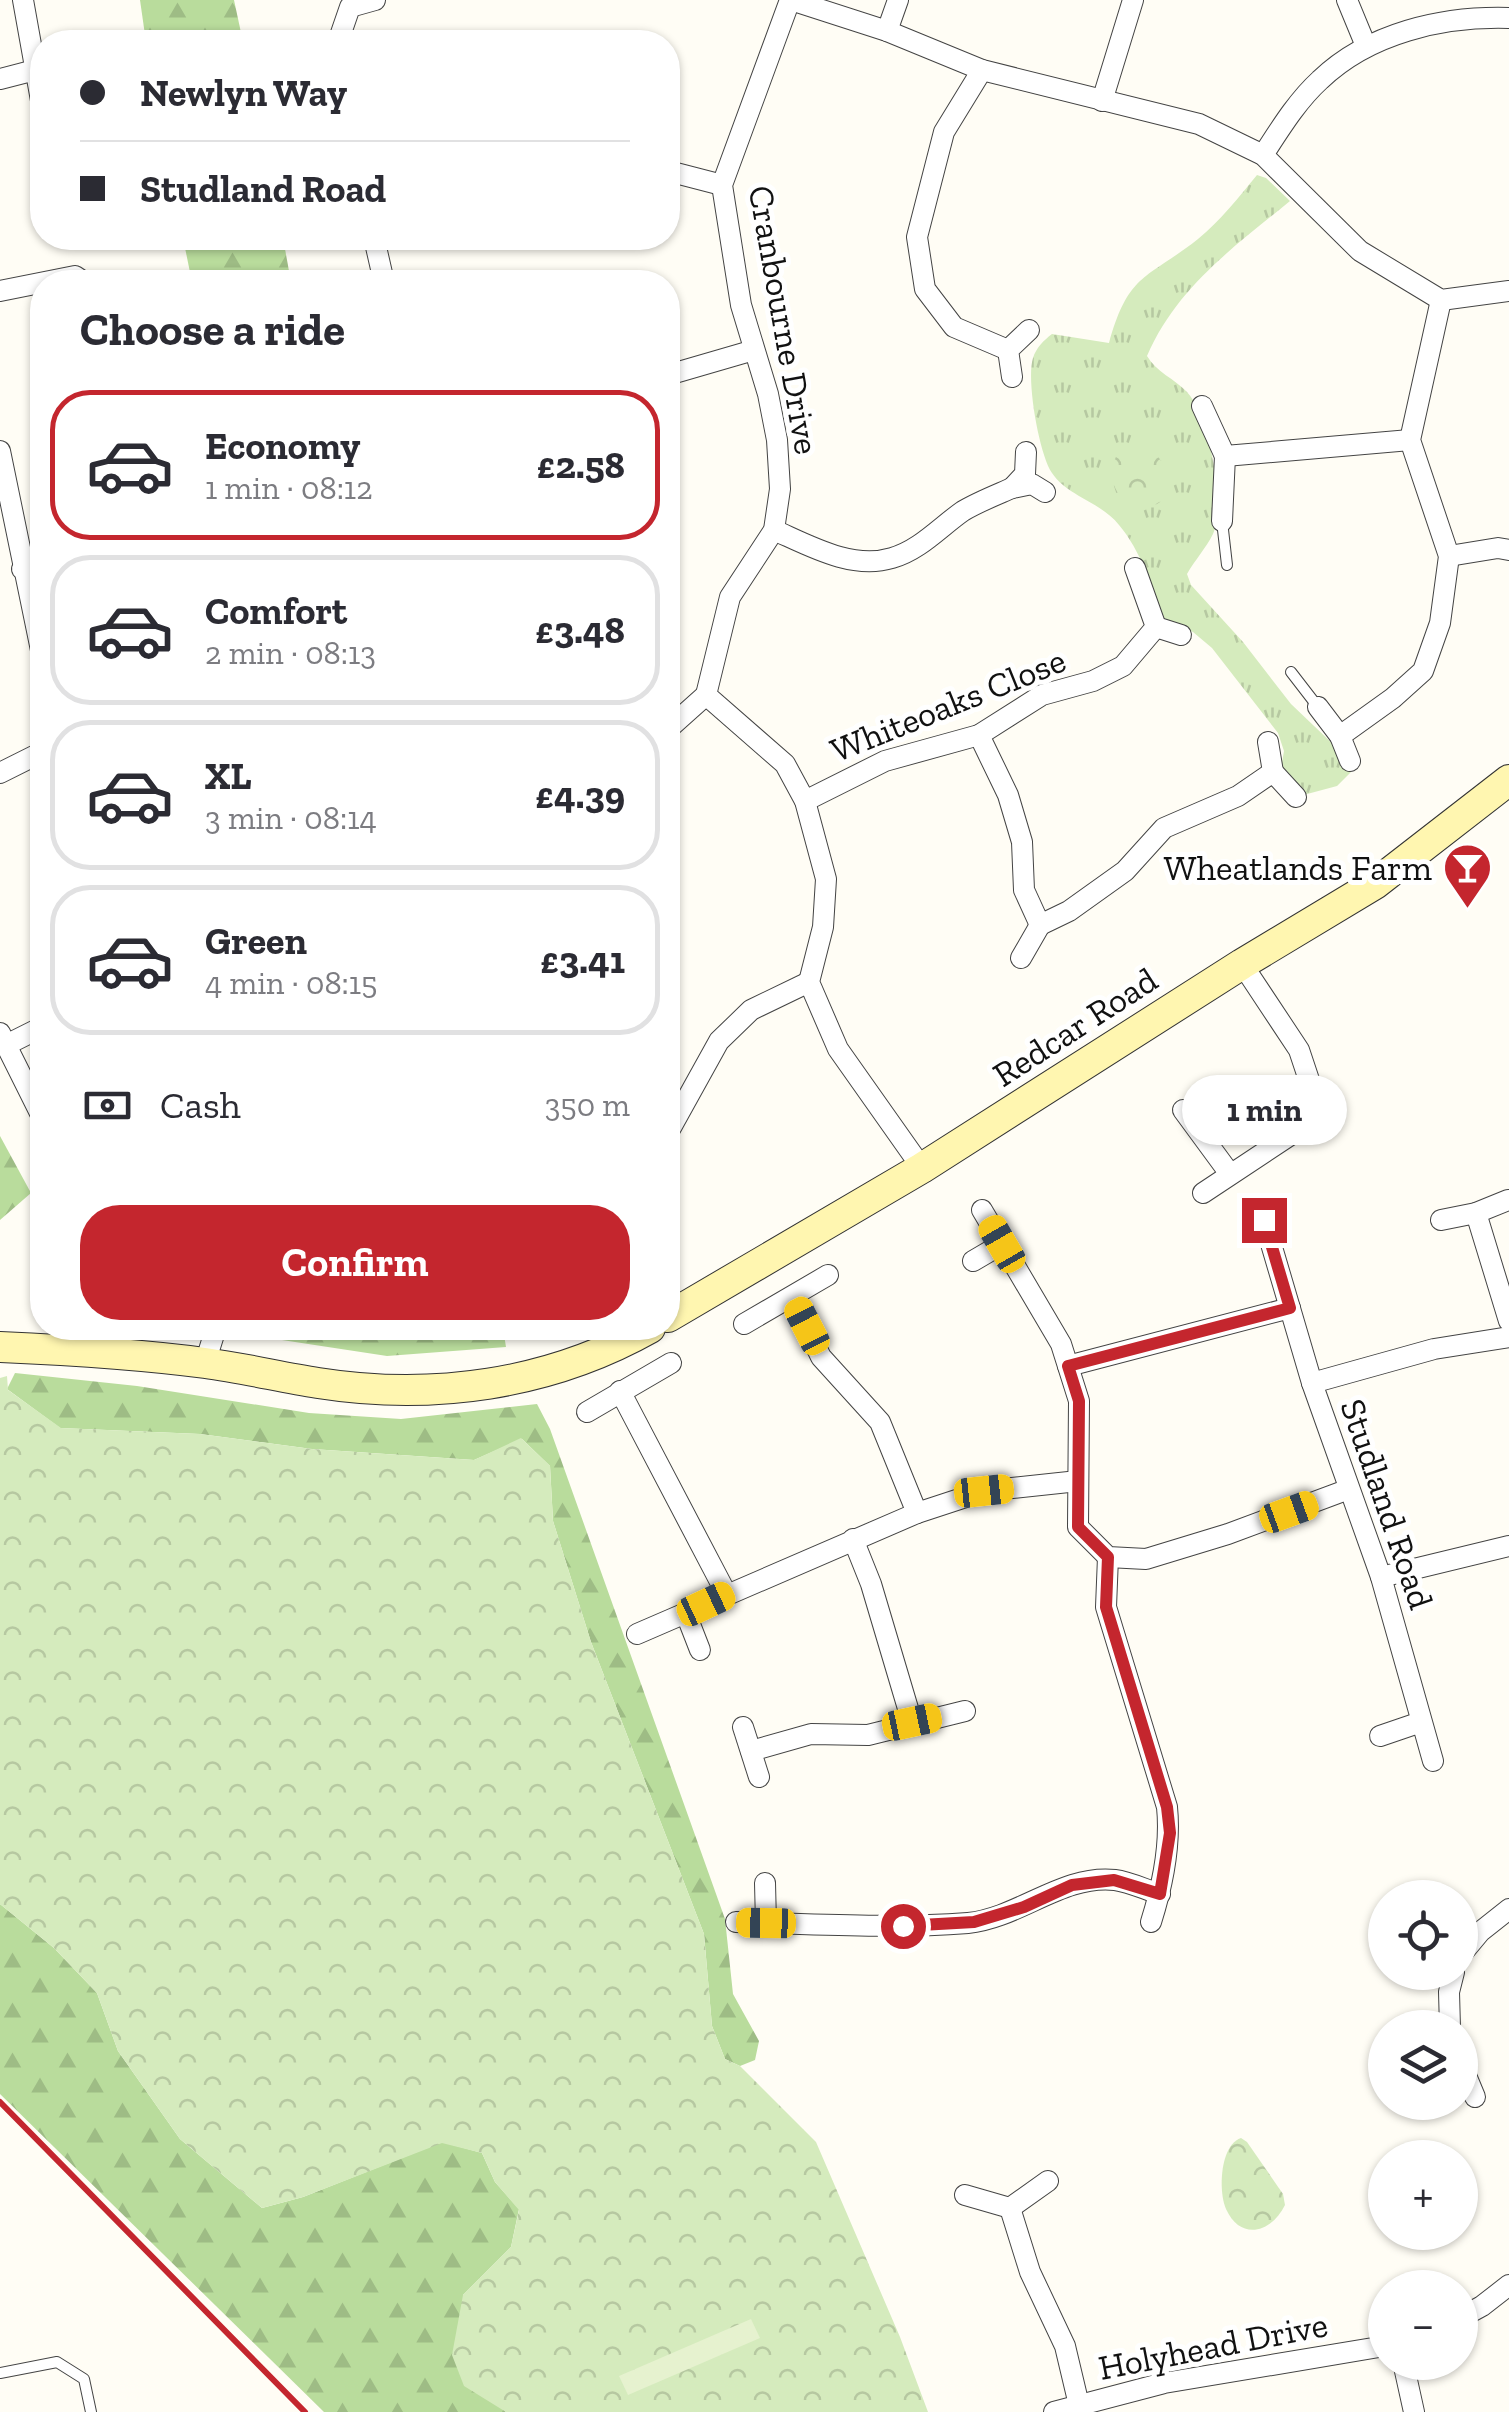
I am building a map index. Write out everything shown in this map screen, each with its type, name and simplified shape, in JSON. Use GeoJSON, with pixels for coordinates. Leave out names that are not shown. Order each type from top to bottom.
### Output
{"type":"FeatureCollection","features":[{"type":"Feature","properties":{"kind":"street"},"geometry":{"type":"LineString","coordinates":[[23,0],[30,38]]}},
{"type":"Feature","properties":{"kind":"street"},"geometry":{"type":"LineString","coordinates":[[342,30],[348,4],[376,0]]}},
{"type":"Feature","properties":{"kind":"street","name":"Cranbourne Drive"},"geometry":{"type":"LineString","coordinates":[[706,694],[730,596],[774,530],[780,489],[777,440],[768,394],[741,306],[722,185],[791,0],[887,31],[982,70],[1199,124],[1263,155],[1360,251],[1441,300]]}},
{"type":"Feature","properties":{"kind":"street"},"geometry":{"type":"LineString","coordinates":[[887,31],[898,0]]}},
{"type":"Feature","properties":{"kind":"street"},"geometry":{"type":"LineString","coordinates":[[1102,101],[1133,0]]}},
{"type":"Feature","properties":{"kind":"street"},"geometry":{"type":"LineString","coordinates":[[1347,0],[1366,46]]}},
{"type":"Feature","properties":{"kind":"street"},"geometry":{"type":"LineString","coordinates":[[1263,155],[1320,80],[1366,46],[1428,23],[1509,18]]}},
{"type":"Feature","properties":{"kind":"street"},"geometry":{"type":"LineString","coordinates":[[982,70],[944,132],[917,237],[924,289],[954,327],[1008,350]]}},
{"type":"Feature","properties":{"kind":"street"},"geometry":{"type":"LineString","coordinates":[[0,79],[30,72]]}},
{"type":"Feature","properties":{"kind":"street"},"geometry":{"type":"LineString","coordinates":[[680,174],[722,185]]}},
{"type":"Feature","properties":{"kind":"street"},"geometry":{"type":"LineString","coordinates":[[0,291],[30,285]]}},
{"type":"Feature","properties":{"kind":"street"},"geometry":{"type":"LineString","coordinates":[[1340,736],[1423,671],[1440,623],[1449,556],[1410,440],[1441,300],[1509,291]]}},
{"type":"Feature","properties":{"kind":"street"},"geometry":{"type":"LineString","coordinates":[[1008,350],[1029,330]]}},
{"type":"Feature","properties":{"kind":"street"},"geometry":{"type":"LineString","coordinates":[[680,372],[754,350]]}},
{"type":"Feature","properties":{"kind":"street"},"geometry":{"type":"LineString","coordinates":[[1008,350],[1012,378]]}},
{"type":"Feature","properties":{"kind":"street"},"geometry":{"type":"LineString","coordinates":[[1202,406],[1225,456],[1222,521]]}},
{"type":"Feature","properties":{"kind":"street"},"geometry":{"type":"LineString","coordinates":[[1225,456],[1410,440]]}},
{"type":"Feature","properties":{"kind":"street"},"geometry":{"type":"LineString","coordinates":[[1012,488],[1025,474],[1026,452]]}},
{"type":"Feature","properties":{"kind":"street"},"geometry":{"type":"LineString","coordinates":[[0,455],[30,560]]}},
{"type":"Feature","properties":{"kind":"street"},"geometry":{"type":"LineString","coordinates":[[774,530],[825,553],[867,562],[892,558],[918,546],[966,509],[1012,488],[1032,484],[1045,492]]}},
{"type":"Feature","properties":{"kind":"street"},"geometry":{"type":"LineString","coordinates":[[1449,556],[1498,548],[1509,550]]}},
{"type":"Feature","properties":{"kind":"street"},"geometry":{"type":"LineString","coordinates":[[1135,568],[1156,627],[1181,636]]}},
{"type":"Feature","properties":{"kind":"street","name":"Whiteoaks Close"},"geometry":{"type":"LineString","coordinates":[[805,801],[885,761],[979,735],[1042,695],[1093,681],[1124,666],[1156,627]]}},
{"type":"Feature","properties":{"kind":"street"},"geometry":{"type":"LineString","coordinates":[[680,719],[706,694],[785,764],[805,801],[826,879],[824,927],[808,982],[838,1049],[922,1168]]}},
{"type":"Feature","properties":{"kind":"street"},"geometry":{"type":"LineString","coordinates":[[1318,706],[1340,736],[1350,761]]}},
{"type":"Feature","properties":{"kind":"street"},"geometry":{"type":"LineString","coordinates":[[979,735],[1008,796],[1022,842],[1024,890],[1040,925]]}},
{"type":"Feature","properties":{"kind":"street"},"geometry":{"type":"LineString","coordinates":[[1268,742],[1273,772],[1296,798]]}},
{"type":"Feature","properties":{"kind":"street"},"geometry":{"type":"LineString","coordinates":[[0,773],[30,758]]}},
{"type":"Feature","properties":{"kind":"street"},"geometry":{"type":"LineString","coordinates":[[1022,958],[1040,925],[1069,911],[1125,871],[1164,828],[1238,796],[1273,772]]}},
{"type":"Feature","properties":{"kind":"street","name":"Redcar Road"},"geometry":{"type":"LineString","coordinates":[[680,1310],[922,1168],[1375,884],[1509,780]]}},
{"type":"Feature","properties":{"kind":"street"},"geometry":{"type":"LineString","coordinates":[[1202,1193],[1292,1134],[1313,1092],[1299,1050],[1242,964]]}},
{"type":"Feature","properties":{"kind":"street"},"geometry":{"type":"LineString","coordinates":[[680,1111],[718,1040],[751,1010],[808,982]]}},
{"type":"Feature","properties":{"kind":"street"},"geometry":{"type":"LineString","coordinates":[[30,1031],[3,1039],[30,1093]]}},
{"type":"Feature","properties":{"kind":"street"},"geometry":{"type":"LineString","coordinates":[[1182,1110],[1230,1174]]}},
{"type":"Feature","properties":{"kind":"street"},"geometry":{"type":"LineString","coordinates":[[1442,1220],[1476,1214],[1508,1200]]}},
{"type":"Feature","properties":{"kind":"street"},"geometry":{"type":"LineString","coordinates":[[982,1210],[1061,1344],[1079,1401],[1078,1527],[1108,1557],[1146,1559],[1350,1489]]}},
{"type":"Feature","properties":{"kind":"street"},"geometry":{"type":"LineString","coordinates":[[1476,1214],[1509,1321]]}},
{"type":"Feature","properties":{"kind":"street","name":"Studland Road"},"geometry":{"type":"LineString","coordinates":[[1264,1220],[1312,1383],[1381,1578],[1432,1761]]}},
{"type":"Feature","properties":{"kind":"street"},"geometry":{"type":"LineString","coordinates":[[973,1261],[1002,1244]]}},
{"type":"Feature","properties":{"kind":"street"},"geometry":{"type":"LineString","coordinates":[[744,1324],[828,1275]]}},
{"type":"Feature","properties":{"kind":"street"},"geometry":{"type":"LineString","coordinates":[[792,1297],[822,1357],[880,1422],[917,1513]]}},
{"type":"Feature","properties":{"kind":"street"},"geometry":{"type":"LineString","coordinates":[[1068,1366],[1290,1308]]}},
{"type":"Feature","properties":{"kind":"street"},"geometry":{"type":"LineString","coordinates":[[1312,1383],[1434,1348],[1509,1337]]}},
{"type":"Feature","properties":{"kind":"street"},"geometry":{"type":"LineString","coordinates":[[205,1363],[212,1340]]}},
{"type":"Feature","properties":{"kind":"street"},"geometry":{"type":"LineString","coordinates":[[0,1347],[205,1363],[322,1384],[407,1390],[486,1386],[556,1369],[622,1340]]}},
{"type":"Feature","properties":{"kind":"street"},"geometry":{"type":"LineString","coordinates":[[587,1412],[671,1363]]}},
{"type":"Feature","properties":{"kind":"street"},"geometry":{"type":"LineString","coordinates":[[620,1391],[727,1595]]}},
{"type":"Feature","properties":{"kind":"street"},"geometry":{"type":"LineString","coordinates":[[637,1634],[917,1513],[984,1491],[1078,1481]]}},
{"type":"Feature","properties":{"kind":"street"},"geometry":{"type":"LineString","coordinates":[[853,1539],[871,1584],[912,1722]]}},
{"type":"Feature","properties":{"kind":"street"},"geometry":{"type":"LineString","coordinates":[[1381,1578],[1509,1546]]}},
{"type":"Feature","properties":{"kind":"street"},"geometry":{"type":"LineString","coordinates":[[1108,1557],[1106,1607],[1167,1807],[1170,1833],[1151,1922]]}},
{"type":"Feature","properties":{"kind":"street"},"geometry":{"type":"LineString","coordinates":[[686,1614],[700,1650]]}},
{"type":"Feature","properties":{"kind":"street"},"geometry":{"type":"LineString","coordinates":[[751,1750],[810,1734],[868,1735],[964,1711]]}},
{"type":"Feature","properties":{"kind":"street"},"geometry":{"type":"LineString","coordinates":[[1380,1736],[1422,1722]]}},
{"type":"Feature","properties":{"kind":"street"},"geometry":{"type":"LineString","coordinates":[[743,1726],[759,1777]]}},
{"type":"Feature","properties":{"kind":"street"},"geometry":{"type":"LineString","coordinates":[[736,1922],[903,1926],[974,1922],[1024,1907],[1072,1885],[1114,1880],[1160,1894]]}},
{"type":"Feature","properties":{"kind":"street"},"geometry":{"type":"LineString","coordinates":[[764,1883],[766,1923]]}},
{"type":"Feature","properties":{"kind":"street"},"geometry":{"type":"LineString","coordinates":[[1478,1934],[1509,1909]]}},
{"type":"Feature","properties":{"kind":"street"},"geometry":{"type":"LineString","coordinates":[[1010,2208],[1048,2181]]}},
{"type":"Feature","properties":{"kind":"street"},"geometry":{"type":"LineString","coordinates":[[965,2194],[1010,2208]]}},
{"type":"Feature","properties":{"kind":"street"},"geometry":{"type":"LineString","coordinates":[[1010,2208],[1030,2272],[1066,2346],[1080,2405]]}},
{"type":"Feature","properties":{"kind":"street"},"geometry":{"type":"LineString","coordinates":[[1478,2308],[1509,2285]]}},
{"type":"Feature","properties":{"kind":"street","name":"Holyhead Drive"},"geometry":{"type":"LineString","coordinates":[[1054,2412],[1164,2383],[1368,2349]]}},
{"type":"Feature","properties":{"kind":"street"},"geometry":{"type":"LineString","coordinates":[[1407,2380],[1414,2412]]}},
{"type":"Feature","properties":{"kind":"lane"},"geometry":{"type":"LineString","coordinates":[[1222,521],[1228,565]]}},
{"type":"Feature","properties":{"kind":"lane"},"geometry":{"type":"LineString","coordinates":[[1290,672],[1318,706]]}},
{"type":"Feature","properties":{"kind":"lane"},"geometry":{"type":"LineString","coordinates":[[0,2374],[57,2362],[84,2379],[91,2412]]}},
{"type":"Feature","properties":{"kind":"green space"},"geometry":{"type":"Polygon","coordinates":[[[140,0],[234,0],[240,30],[144,30],[140,0]]]}},
{"type":"Feature","properties":{"kind":"green space"},"geometry":{"type":"Polygon","coordinates":[[[1257,175],[1266,178],[1290,201],[1228,252],[1191,289],[1159,331],[1147,356],[1195,404],[1213,461],[1217,521],[1187,574],[1191,585],[1243,642],[1291,704],[1335,746],[1351,772],[1337,786],[1296,797],[1280,774],[1284,751],[1278,733],[1212,648],[1193,632],[1162,617],[1139,557],[1119,525],[1103,510],[1066,488],[1052,473],[1038,434],[1031,382],[1034,354],[1052,334],[1109,343],[1132,290],[1206,232],[1257,175]]]}},
{"type":"Feature","properties":{"kind":"green space"},"geometry":{"type":"Polygon","coordinates":[[[185,250],[285,250],[289,270],[190,270],[185,250]]]}},
{"type":"Feature","properties":{"kind":"green space"},"geometry":{"type":"Polygon","coordinates":[[[1136,446],[1150,450],[1160,459],[1169,485],[1160,502],[1141,509],[1121,497],[1110,471],[1118,452],[1136,446]]]}},
{"type":"Feature","properties":{"kind":"green space"},"geometry":{"type":"Polygon","coordinates":[[[0,1136],[30,1194],[0,1220],[0,1136]]]}},
{"type":"Feature","properties":{"kind":"green space"},"geometry":{"type":"Polygon","coordinates":[[[282,1340],[505,1340],[506,1347],[387,1356],[282,1340]]]}},
{"type":"Feature","properties":{"kind":"green space"},"geometry":{"type":"Polygon","coordinates":[[[15,1373],[137,1386],[309,1413],[401,1419],[537,1404],[550,1429],[725,1919],[733,1994],[759,2041],[755,2060],[740,2066],[725,2059],[712,2026],[704,1934],[591,1642],[553,1521],[550,1466],[522,1439],[474,1460],[312,1449],[200,1434],[60,1428],[7,1389],[15,1373]]]}},
{"type":"Feature","properties":{"kind":"green space"},"geometry":{"type":"Polygon","coordinates":[[[7,1376],[8,1390],[61,1428],[200,1434],[312,1449],[474,1460],[521,1438],[550,1466],[553,1521],[591,1642],[704,1934],[712,2026],[725,2059],[740,2066],[816,2142],[928,2412],[506,2412],[464,2386],[452,2355],[463,2295],[511,2247],[519,2210],[495,2182],[482,2153],[442,2143],[303,2197],[262,2208],[180,2139],[118,2051],[97,1993],[54,1948],[0,1904],[0,1378],[7,1376]]]}},
{"type":"Feature","properties":{"kind":"green space"},"geometry":{"type":"Polygon","coordinates":[[[0,1904],[54,1948],[97,1993],[118,2051],[180,2139],[262,2208],[303,2197],[442,2142],[482,2153],[495,2182],[519,2209],[511,2247],[463,2295],[506,2412],[324,2412],[0,2094],[0,1904]]]}},
{"type":"Feature","properties":{"kind":"green space"},"geometry":{"type":"Polygon","coordinates":[[[1241,2138],[1283,2194],[1285,2205],[1272,2222],[1256,2230],[1240,2226],[1232,2219],[1223,2201],[1225,2159],[1234,2142],[1241,2138]]]}},
{"type":"Feature","properties":{"kind":"green space"},"geometry":{"type":"Polygon","coordinates":[[[751,2319],[760,2338],[628,2395],[619,2376],[751,2319]]]}},
{"type":"Feature","properties":{"kind":"railway"},"geometry":{"type":"LineString","coordinates":[[0,2102],[305,2412]]}},
{"type":"Feature","properties":{"kind":"place","name":"Wheatlands Farm"},"geometry":{"type":"Point","coordinates":[1467,910]}},
{"type":"Feature","properties":{"kind":"route"},"geometry":{"type":"LineString","coordinates":[[903,1926],[974,1922],[1024,1907],[1072,1885],[1114,1880],[1160,1894],[1170,1833],[1167,1807],[1106,1607],[1108,1557],[1078,1527],[1079,1401],[1068,1366],[1290,1308],[1264,1220]]}}]}
